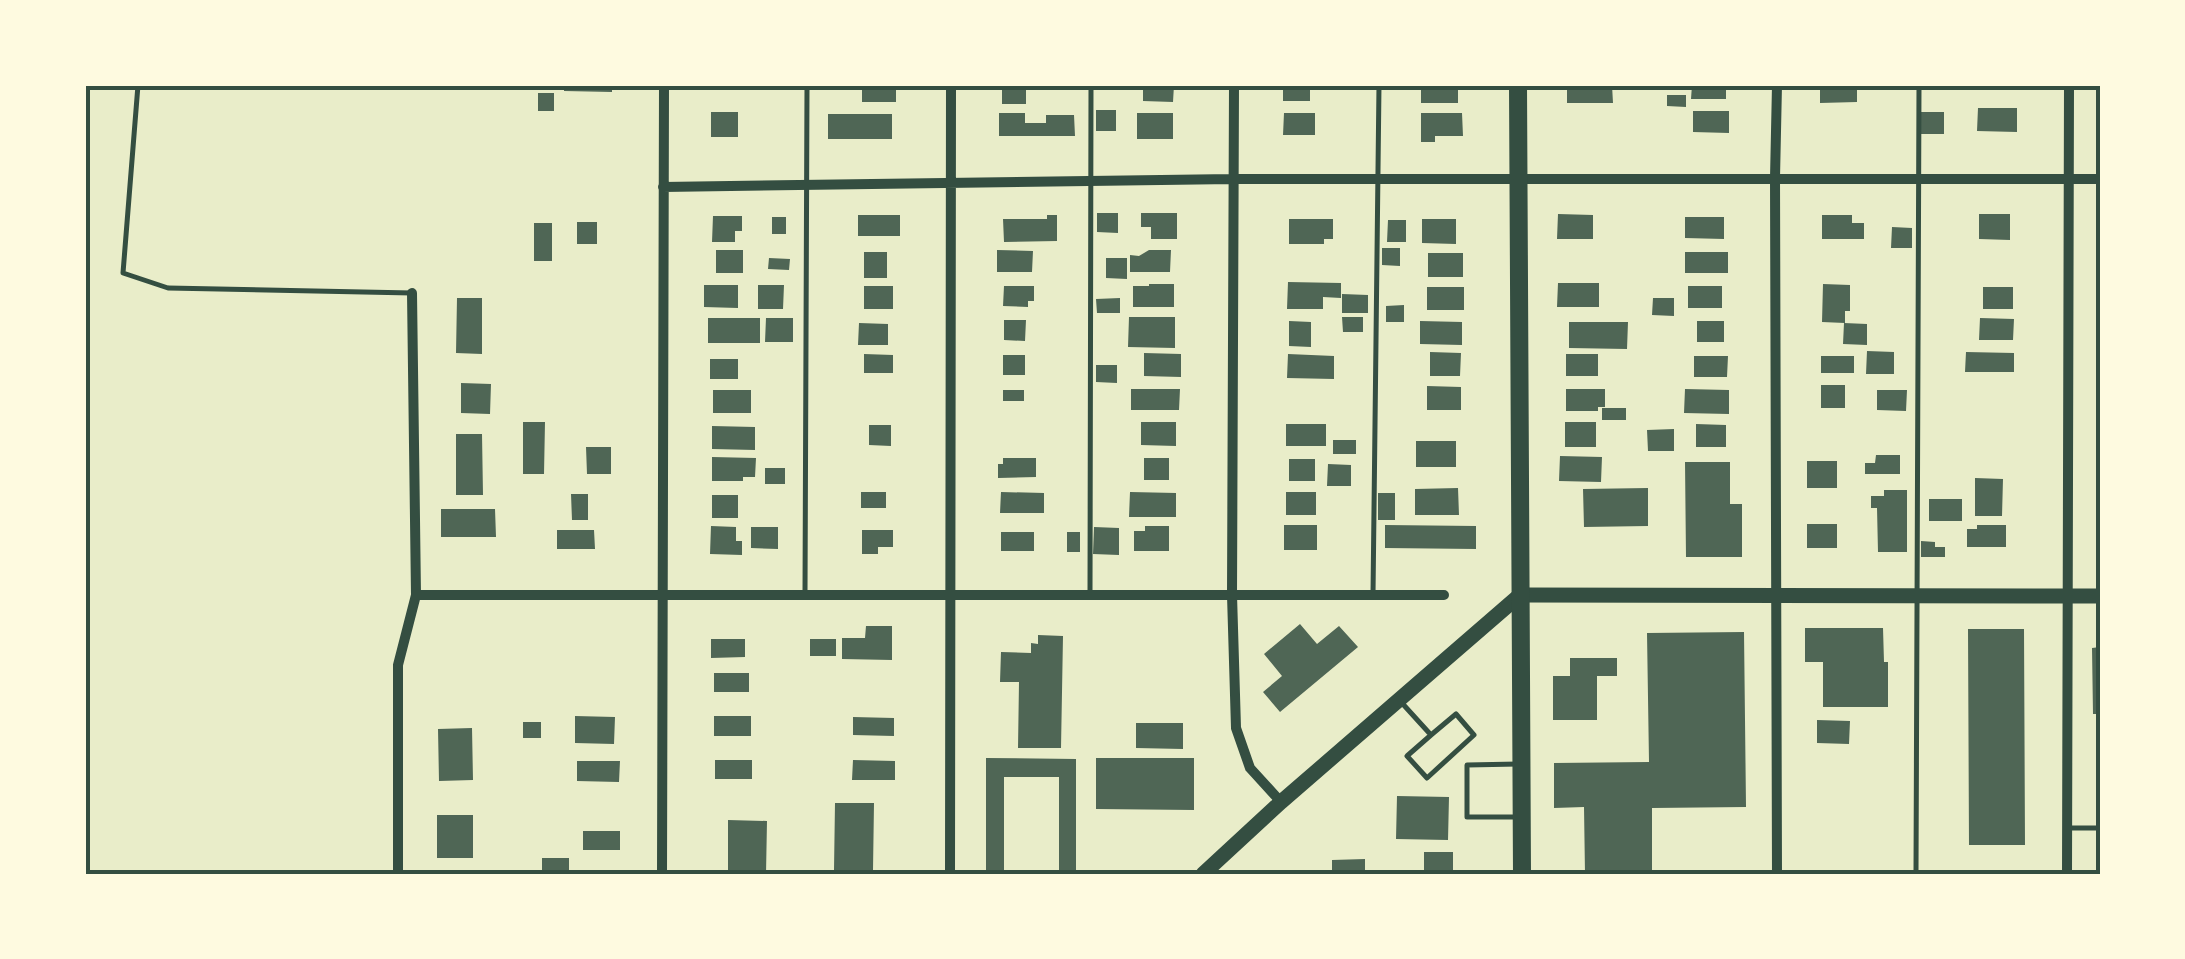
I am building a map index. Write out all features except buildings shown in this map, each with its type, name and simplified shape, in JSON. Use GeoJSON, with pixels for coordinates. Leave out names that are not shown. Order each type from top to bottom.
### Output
{"type":"FeatureCollection","features":[{"type":"Feature","properties":{"kind":"main road"},"geometry":{"type":"LineString","coordinates":[[1518,85],[1522,874]]}},
{"type":"Feature","properties":{"kind":"main road"},"geometry":{"type":"LineString","coordinates":[[1211,871],[1281,802],[1520,595],[2100,596]]}},
{"type":"Feature","properties":{"kind":"street"},"geometry":{"type":"LineString","coordinates":[[662,874],[664,85]]}},
{"type":"Feature","properties":{"kind":"street"},"geometry":{"type":"LineString","coordinates":[[950,874],[952,85]]}},
{"type":"Feature","properties":{"kind":"street"},"geometry":{"type":"LineString","coordinates":[[1234,85],[1232,595],[1236,728],[1250,768],[1281,802]]}},
{"type":"Feature","properties":{"kind":"street"},"geometry":{"type":"LineString","coordinates":[[1777,85],[1777,874]]}},
{"type":"Feature","properties":{"kind":"street"},"geometry":{"type":"LineString","coordinates":[[2066,874],[2069,85]]}},
{"type":"Feature","properties":{"kind":"street"},"geometry":{"type":"LineString","coordinates":[[663,187],[1233,179],[2100,179]]}},
{"type":"Feature","properties":{"kind":"street"},"geometry":{"type":"LineString","coordinates":[[398,874],[398,665],[416,595],[412,292]]}},
{"type":"Feature","properties":{"kind":"street"},"geometry":{"type":"LineString","coordinates":[[416,595],[1444,595]]}},
{"type":"Feature","properties":{"kind":"lane"},"geometry":{"type":"LineString","coordinates":[[138,85],[123,273],[168,288],[412,292]]}},
{"type":"Feature","properties":{"kind":"lane"},"geometry":{"type":"LineString","coordinates":[[804,594],[807,85]]}},
{"type":"Feature","properties":{"kind":"lane"},"geometry":{"type":"LineString","coordinates":[[1090,595],[1091,85]]}},
{"type":"Feature","properties":{"kind":"lane"},"geometry":{"type":"LineString","coordinates":[[1373,595],[1379,85]]}},
{"type":"Feature","properties":{"kind":"lane"},"geometry":{"type":"LineString","coordinates":[[1916,874],[1919,85]]}},
{"type":"Feature","properties":{"kind":"lane"},"geometry":{"type":"LineString","coordinates":[[1399,700],[1431,735]]}},
{"type":"Feature","properties":{"kind":"lane"},"geometry":{"type":"LineString","coordinates":[[1456,714],[1474,735],[1427,778],[1407,756],[1431,735],[1456,714]]}},
{"type":"Feature","properties":{"kind":"lane"},"geometry":{"type":"LineString","coordinates":[[1520,764],[1467,765],[1467,818],[1521,818]]}},
{"type":"Feature","properties":{"kind":"lane"},"geometry":{"type":"LineString","coordinates":[[2067,828],[2100,828]]}}]}
